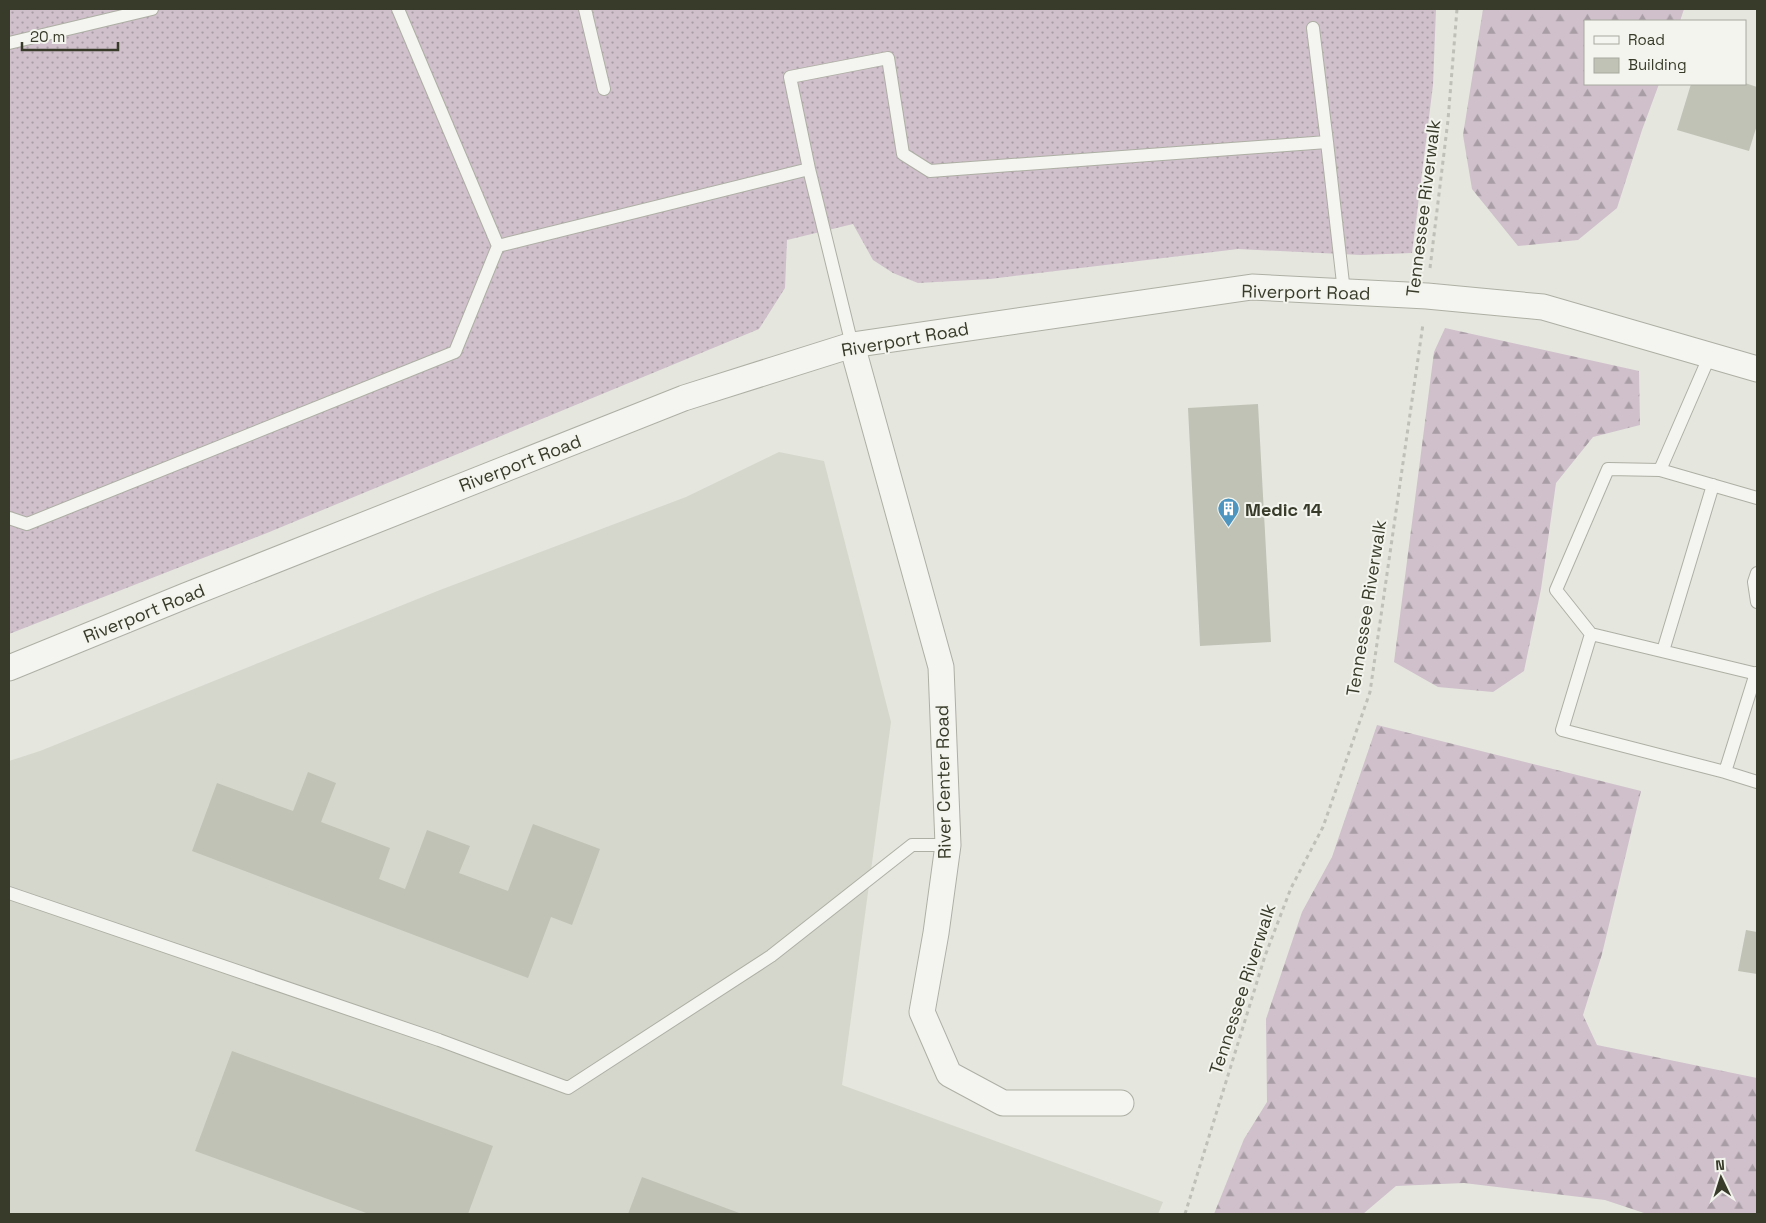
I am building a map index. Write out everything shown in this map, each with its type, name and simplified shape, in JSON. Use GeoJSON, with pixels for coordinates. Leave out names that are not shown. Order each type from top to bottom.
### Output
{"type":"FeatureCollection","features":[{"type":"Feature","properties":{"kind":"street","name":"Riverport Road"},"geometry":{"type":"LineString","coordinates":[[9,668],[249,570],[684,398],[852,345],[1252,287],[1427,296],[1543,307],[1757,368]]}},
{"type":"Feature","properties":{"kind":"street","name":"River Center Road"},"geometry":{"type":"LineString","coordinates":[[852,345],[940,667],[948,845],[936,934],[922,1012],[949,1074],[1003,1103],[1120,1102]]}},
{"type":"Feature","properties":{"kind":"lane"},"geometry":{"type":"LineString","coordinates":[[9,43],[152,9]]}},
{"type":"Feature","properties":{"kind":"lane"},"geometry":{"type":"LineString","coordinates":[[9,518],[28,524],[455,352],[498,246],[398,9]]}},
{"type":"Feature","properties":{"kind":"lane"},"geometry":{"type":"LineString","coordinates":[[585,9],[604,89]]}},
{"type":"Feature","properties":{"kind":"lane"},"geometry":{"type":"LineString","coordinates":[[1313,28],[1344,292]]}},
{"type":"Feature","properties":{"kind":"lane"},"geometry":{"type":"LineString","coordinates":[[852,345],[809,169],[790,76],[888,58],[902,154],[930,171],[1327,142]]}},
{"type":"Feature","properties":{"kind":"lane"},"geometry":{"type":"LineString","coordinates":[[498,246],[809,169]]}},
{"type":"Feature","properties":{"kind":"lane"},"geometry":{"type":"LineString","coordinates":[[1660,470],[1710,355]]}},
{"type":"Feature","properties":{"kind":"lane"},"geometry":{"type":"LineString","coordinates":[[1726,772],[1756,674],[1591,634],[1556,590],[1608,469],[1660,470],[1757,498]]}},
{"type":"Feature","properties":{"kind":"lane"},"geometry":{"type":"LineString","coordinates":[[1663,651],[1713,485]]}},
{"type":"Feature","properties":{"kind":"lane"},"geometry":{"type":"LineString","coordinates":[[1757,573],[1754,582],[1757,602]]}},
{"type":"Feature","properties":{"kind":"lane"},"geometry":{"type":"LineString","coordinates":[[1591,634],[1562,730],[1726,772],[1757,782]]}},
{"type":"Feature","properties":{"kind":"lane"},"geometry":{"type":"LineString","coordinates":[[9,893],[439,1040],[568,1088],[771,956],[912,845],[948,845]]}},
{"type":"Feature","properties":{"kind":"path","name":"Tennessee Riverwalk"},"geometry":{"type":"LineString","coordinates":[[1186,1214],[1265,956],[1291,888],[1323,827],[1370,692],[1427,296],[1448,120],[1457,9]]}},
{"type":"Feature","properties":{"kind":"shaded area"},"geometry":{"type":"Polygon","coordinates":[[[779,452],[824,461],[891,722],[842,1085],[1163,1202],[1158,1214],[9,1214],[9,761],[40,751],[440,590],[686,497],[779,452]]]}},
{"type":"Feature","properties":{"kind":"green space"},"geometry":{"type":"Polygon","coordinates":[[[9,9],[1436,9],[1433,85],[1412,253],[1361,255],[1238,249],[990,279],[918,283],[893,273],[873,260],[853,224],[787,240],[785,288],[759,329],[267,533],[9,634],[9,9]]]}},
{"type":"Feature","properties":{"kind":"green space"},"geometry":{"type":"Polygon","coordinates":[[[1483,9],[1684,9],[1680,20],[1584,20],[1584,85],[1659,85],[1617,208],[1578,240],[1518,246],[1472,189],[1463,135],[1483,9]]]}},
{"type":"Feature","properties":{"kind":"green space"},"geometry":{"type":"Polygon","coordinates":[[[1445,328],[1639,371],[1640,425],[1593,437],[1556,483],[1541,589],[1524,671],[1493,692],[1438,687],[1394,662],[1434,352],[1445,328]]]}},
{"type":"Feature","properties":{"kind":"green space"},"geometry":{"type":"Polygon","coordinates":[[[1377,725],[1641,791],[1602,954],[1583,1015],[1597,1045],[1757,1078],[1757,1214],[1647,1214],[1605,1200],[1464,1183],[1396,1186],[1363,1214],[1214,1214],[1244,1139],[1267,1102],[1266,1019],[1302,912],[1332,857],[1377,725]]]}},
{"type":"Feature","properties":{"kind":"building"},"geometry":{"type":"Polygon","coordinates":[[[1746,83],[1757,87],[1757,125],[1749,151],[1677,130],[1691,85],[1746,85],[1746,83]]]}},
{"type":"Feature","properties":{"kind":"building","name":"Medic 14"},"geometry":{"type":"Polygon","coordinates":[[[1258,404],[1271,642],[1200,646],[1188,408],[1258,404]]]}},
{"type":"Feature","properties":{"kind":"building"},"geometry":{"type":"Polygon","coordinates":[[[308,772],[336,783],[321,822],[390,848],[379,879],[405,889],[427,830],[470,846],[459,873],[508,891],[533,824],[600,849],[572,925],[551,917],[528,978],[192,851],[217,783],[293,811],[308,772]]]}},
{"type":"Feature","properties":{"kind":"building"},"geometry":{"type":"Polygon","coordinates":[[[1746,930],[1757,932],[1757,974],[1738,971],[1746,930]]]}},
{"type":"Feature","properties":{"kind":"building"},"geometry":{"type":"Polygon","coordinates":[[[232,1051],[493,1146],[468,1214],[369,1214],[195,1151],[232,1051]]]}},
{"type":"Feature","properties":{"kind":"building"},"geometry":{"type":"Polygon","coordinates":[[[642,1177],[742,1214],[628,1214],[642,1177]]]}},
{"type":"Feature","properties":{"kind":"place","name":"Medic 14"},"geometry":{"type":"Point","coordinates":[1229,528]}}]}
